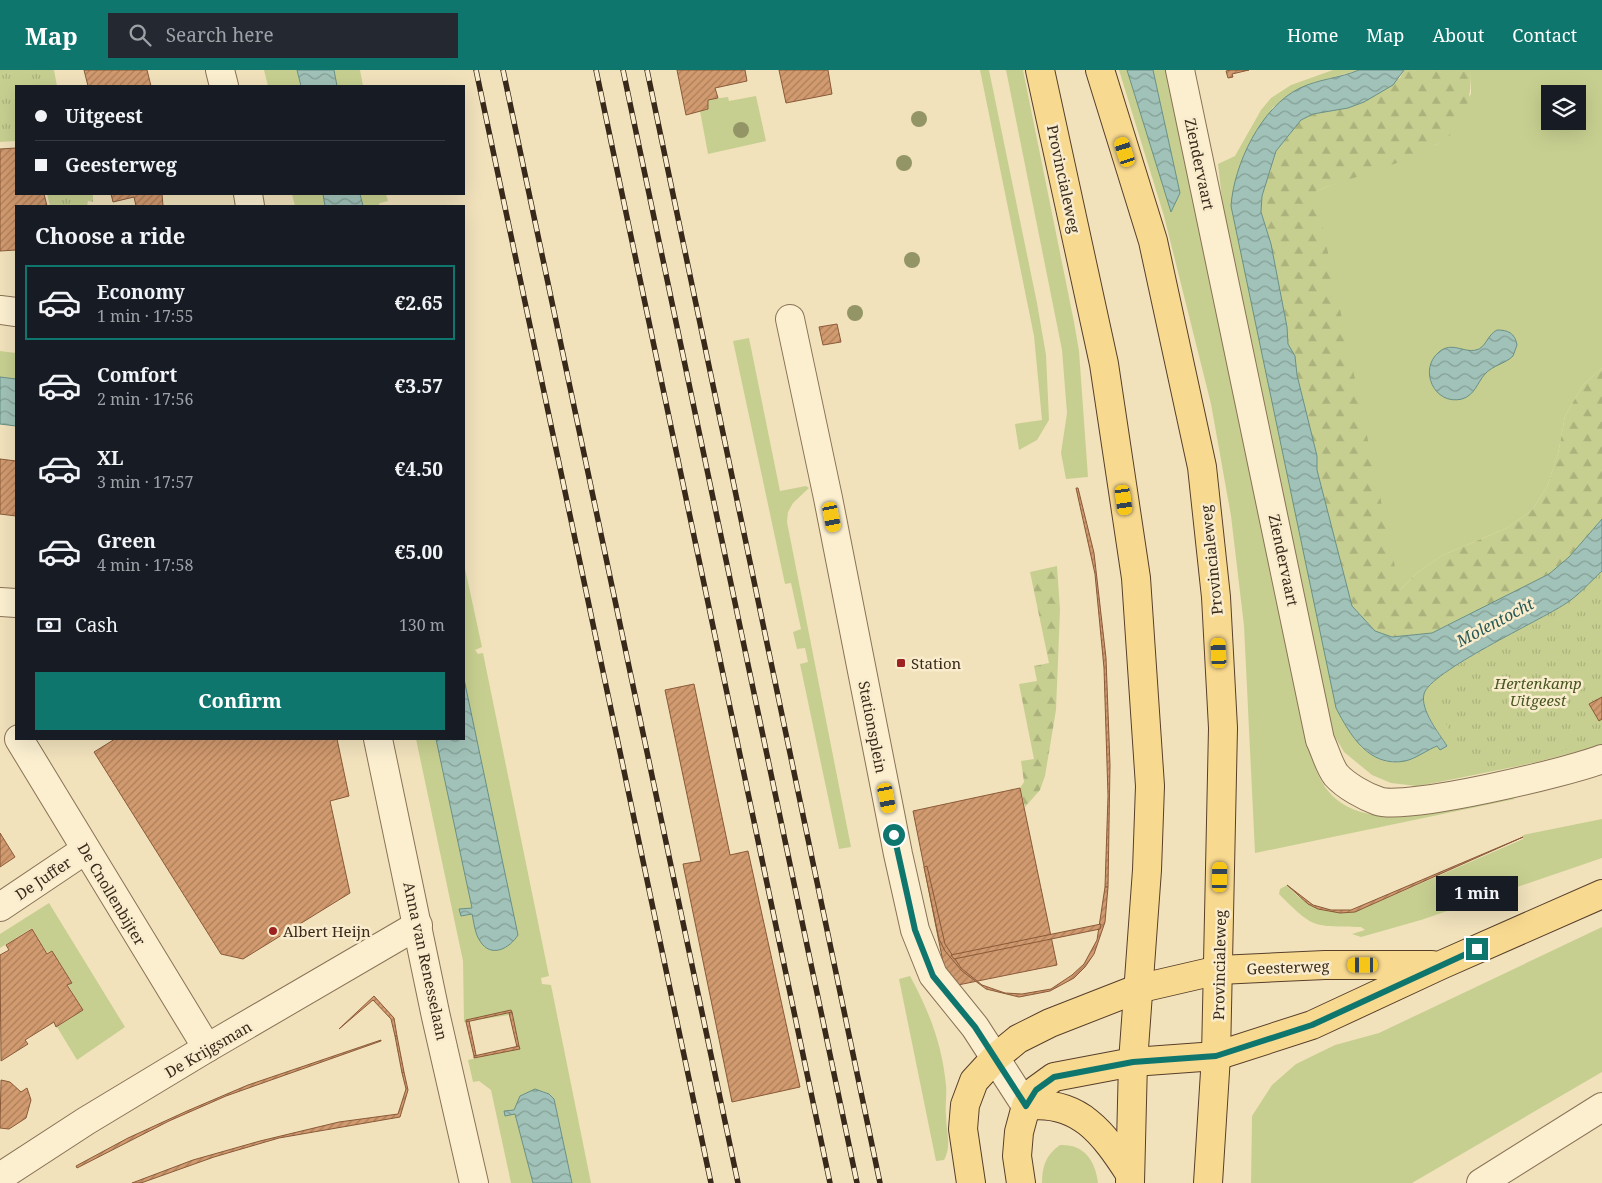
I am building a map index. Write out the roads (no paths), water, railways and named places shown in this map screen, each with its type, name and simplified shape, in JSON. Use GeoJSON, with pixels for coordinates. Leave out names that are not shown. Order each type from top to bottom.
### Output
{"type":"FeatureCollection","features":[{"type":"Feature","properties":{"kind":"main road","name":"Provincialeweg"},"geometry":{"type":"LineString","coordinates":[[1040,70],[1104,364],[1136,578],[1150,786],[1147,870],[1133,1062],[1130,1179]]}},
{"type":"Feature","properties":{"kind":"main road","name":"Provincialeweg"},"geometry":{"type":"LineString","coordinates":[[1100,70],[1153,241],[1202,467],[1216,597],[1223,728],[1219,970],[1208,1183]]}},
{"type":"Feature","properties":{"kind":"main road","name":"Geesterweg"},"geometry":{"type":"LineString","coordinates":[[1026,1106],[1036,1090],[1054,1077],[1133,1062],[1216,1056],[1312,1025],[1441,965],[1602,894]]}},
{"type":"Feature","properties":{"kind":"main road","name":"Geesterweg"},"geometry":{"type":"LineString","coordinates":[[971,1183],[963,1129],[964,1105],[974,1081],[996,1057],[1018,1039],[1050,1023],[1137,989],[1219,970],[1325,965],[1441,965]]}},
{"type":"Feature","properties":{"kind":"main road"},"geometry":{"type":"LineString","coordinates":[[1020,1183],[1017,1156],[1019,1132],[1026,1106],[1042,1104],[1074,1112],[1087,1120],[1109,1142],[1130,1179]]}},
{"type":"Feature","properties":{"kind":"street"},"geometry":{"type":"LineString","coordinates":[[220,70],[224,85]]}},
{"type":"Feature","properties":{"kind":"street","name":"Ziendervaart"},"geometry":{"type":"LineString","coordinates":[[1180,70],[1320,740],[1335,774],[1356,791],[1380,802],[1403,803],[1522,781],[1602,759]]}},
{"type":"Feature","properties":{"kind":"street"},"geometry":{"type":"LineString","coordinates":[[0,310],[15,312]]}},
{"type":"Feature","properties":{"kind":"street","name":"Stationsplein"},"geometry":{"type":"LineString","coordinates":[[790,319],[915,930],[933,976],[975,1027],[1026,1106]]}},
{"type":"Feature","properties":{"kind":"street"},"geometry":{"type":"LineString","coordinates":[[0,602],[15,603]]}},
{"type":"Feature","properties":{"kind":"street","name":"De Cnollenbijter"},"geometry":{"type":"LineString","coordinates":[[20,740],[207,1048]]}},
{"type":"Feature","properties":{"kind":"street","name":"Anna van Renesselaan"},"geometry":{"type":"LineString","coordinates":[[378,740],[438,1026],[474,1183]]}},
{"type":"Feature","properties":{"kind":"street","name":"De Juffer"},"geometry":{"type":"LineString","coordinates":[[0,907],[85,850]]}},
{"type":"Feature","properties":{"kind":"street","name":"De Krijgsman"},"geometry":{"type":"LineString","coordinates":[[0,1177],[86,1121],[207,1048],[418,925]]}},
{"type":"Feature","properties":{"kind":"street"},"geometry":{"type":"LineString","coordinates":[[1481,1183],[1602,1107]]}},
{"type":"Feature","properties":{"kind":"water"},"geometry":{"type":"Polygon","coordinates":[[[297,70],[334,70],[337,85],[301,85],[297,70]]]}},
{"type":"Feature","properties":{"kind":"water"},"geometry":{"type":"Polygon","coordinates":[[[1127,70],[1153,70],[1180,193],[1171,212],[1127,70]]]}},
{"type":"Feature","properties":{"kind":"water","name":"Molentocht"},"geometry":{"type":"Polygon","coordinates":[[[1359,70],[1404,70],[1393,85],[1364,102],[1348,108],[1313,114],[1301,120],[1276,151],[1262,196],[1261,212],[1271,244],[1287,327],[1288,344],[1295,356],[1297,375],[1317,456],[1317,470],[1352,606],[1375,631],[1392,637],[1432,633],[1549,574],[1569,557],[1602,519],[1602,571],[1570,601],[1464,660],[1431,684],[1424,694],[1425,707],[1427,714],[1447,746],[1440,750],[1437,746],[1409,760],[1392,762],[1371,754],[1362,747],[1348,729],[1336,708],[1231,206],[1233,190],[1244,155],[1252,138],[1273,109],[1300,88],[1359,70]]]}},
{"type":"Feature","properties":{"kind":"water"},"geometry":{"type":"Polygon","coordinates":[[[323,195],[360,195],[363,205],[325,205],[323,195]]]}},
{"type":"Feature","properties":{"kind":"water"},"geometry":{"type":"Polygon","coordinates":[[[1497,330],[1508,332],[1515,338],[1517,345],[1513,356],[1488,371],[1473,392],[1462,399],[1452,400],[1437,392],[1432,384],[1430,368],[1433,359],[1439,352],[1448,347],[1471,350],[1479,349],[1497,330]]]}},
{"type":"Feature","properties":{"kind":"water"},"geometry":{"type":"Polygon","coordinates":[[[0,377],[15,379],[15,426],[0,424],[0,377]]]}},
{"type":"Feature","properties":{"kind":"water"},"geometry":{"type":"Polygon","coordinates":[[[465,684],[518,935],[515,940],[500,950],[489,949],[484,946],[478,938],[472,914],[461,916],[459,909],[472,908],[436,740],[465,740],[465,684]]]}},
{"type":"Feature","properties":{"kind":"water"},"geometry":{"type":"Polygon","coordinates":[[[535,1089],[549,1094],[554,1099],[572,1183],[533,1183],[515,1114],[505,1116],[504,1111],[514,1110],[520,1096],[535,1089]]]}},
{"type":"Feature","properties":{"kind":"railway"},"geometry":{"type":"LineString","coordinates":[[476,70],[711,1183]]}},
{"type":"Feature","properties":{"kind":"railway"},"geometry":{"type":"LineString","coordinates":[[503,70],[738,1183]]}},
{"type":"Feature","properties":{"kind":"railway"},"geometry":{"type":"LineString","coordinates":[[596,70],[830,1183]]}},
{"type":"Feature","properties":{"kind":"railway"},"geometry":{"type":"LineString","coordinates":[[623,70],[857,1183]]}},
{"type":"Feature","properties":{"kind":"railway"},"geometry":{"type":"LineString","coordinates":[[647,70],[880,1183]]}},
{"type":"Feature","properties":{"kind":"place","name":"Station"},"geometry":{"type":"Point","coordinates":[901,663]}},
{"type":"Feature","properties":{"kind":"place","name":"Albert Heijn"},"geometry":{"type":"Point","coordinates":[273,931]}},
{"type":"Feature","properties":{"kind":"park label","name":"Hertenkamp Uitgeest"},"geometry":{"type":"Point","coordinates":[1538,692]}}]}
